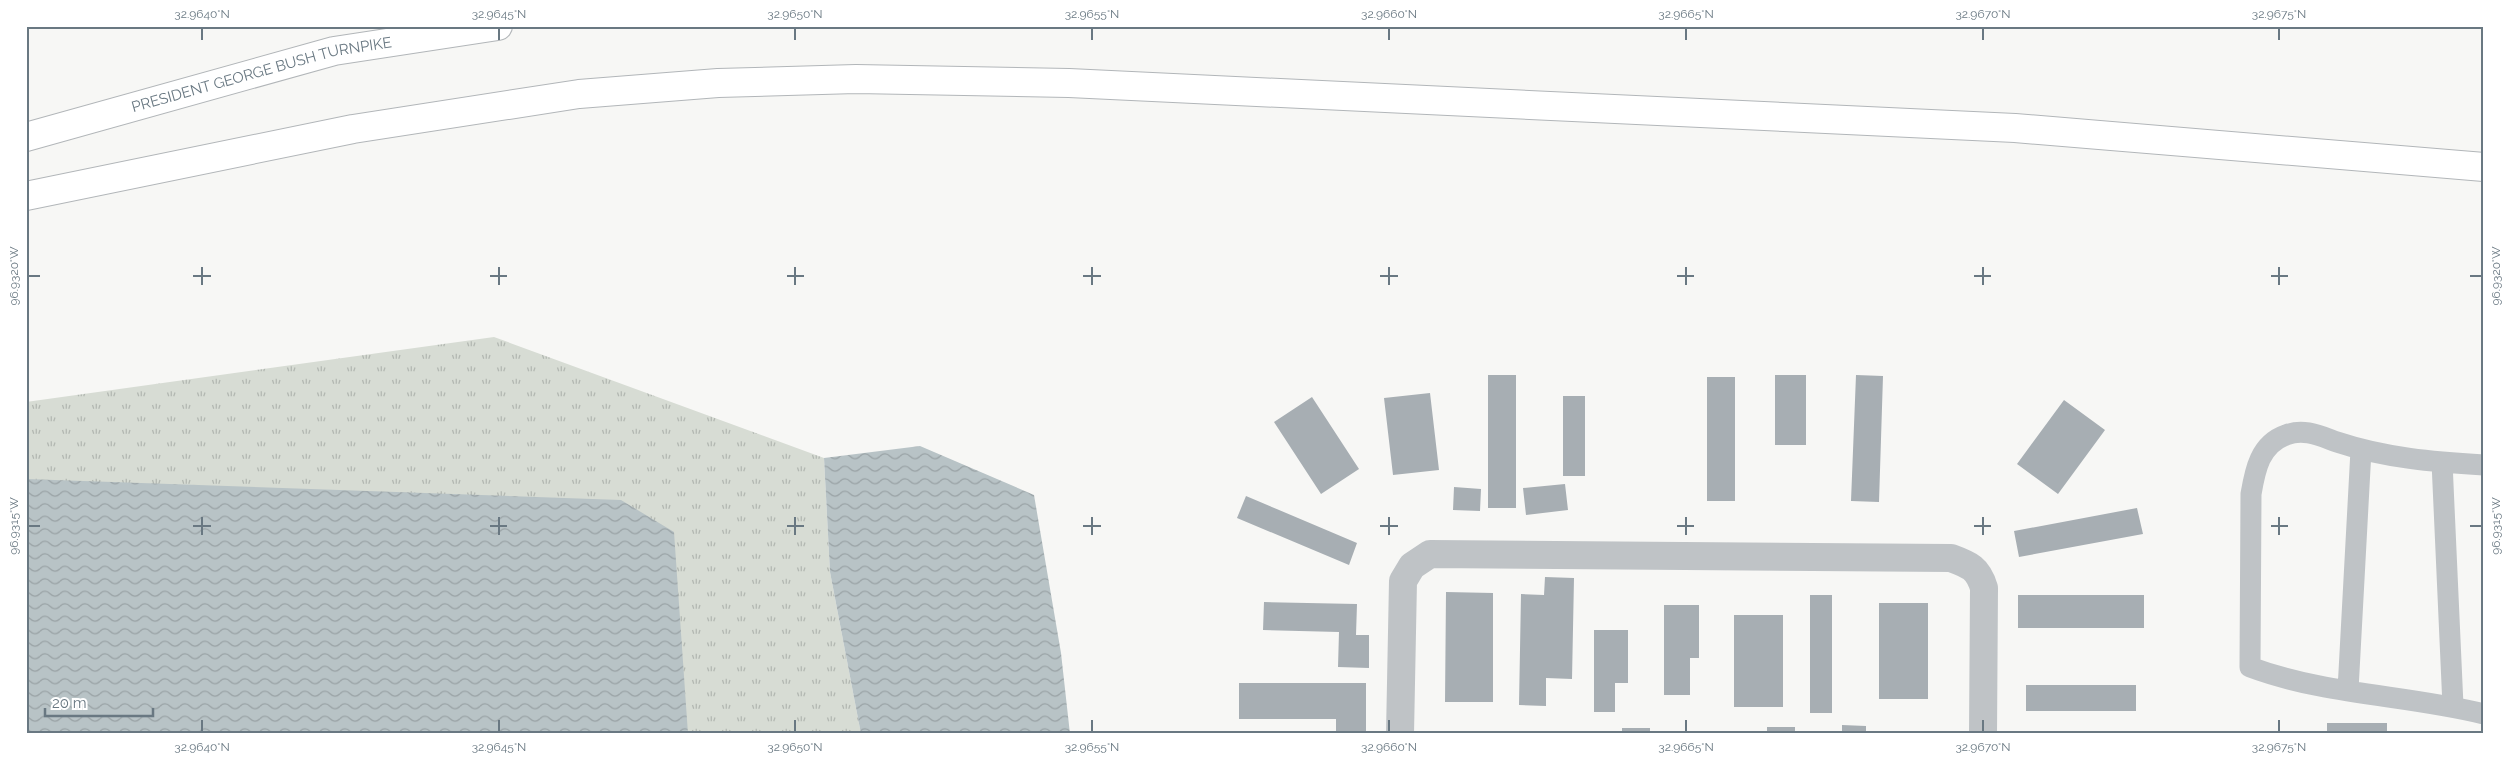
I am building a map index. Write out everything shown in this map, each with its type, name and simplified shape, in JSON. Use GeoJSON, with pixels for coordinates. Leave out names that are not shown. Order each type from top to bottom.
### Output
{"type":"FeatureCollection","features":[{"type":"Feature","properties":{"kind":"highway","name":"PRESIDENT GEORGE BUSH TURNPIKE"},"geometry":{"type":"LineString","coordinates":[[26,137],[334,51],[498,26]]}},
{"type":"Feature","properties":{"kind":"highway"},"geometry":{"type":"LineString","coordinates":[[26,196],[353,129],[579,94],[718,83],[856,79],[1069,83],[2015,128],[2282,152],[2484,167]]}},
{"type":"Feature","properties":{"kind":"street"},"geometry":{"type":"LineString","coordinates":[[1400,734],[1403,581],[1412,566],[1430,554],[1951,558],[1968,564],[1980,574],[1984,588],[1983,734]]}},
{"type":"Feature","properties":{"kind":"lane"},"geometry":{"type":"LineString","coordinates":[[2484,465],[2442,462],[2361,450],[2308,432],[2285,435],[2265,449],[2256,468],[2251,494],[2250,667],[2284,680],[2453,706],[2484,714]]}},
{"type":"Feature","properties":{"kind":"lane"},"geometry":{"type":"LineString","coordinates":[[2348,690],[2361,450]]}},
{"type":"Feature","properties":{"kind":"lane"},"geometry":{"type":"LineString","coordinates":[[2442,462],[2453,706]]}},
{"type":"Feature","properties":{"kind":"green space"},"geometry":{"type":"Polygon","coordinates":[[[494,337],[824,458],[830,572],[861,734],[26,734],[26,402],[494,337]]]}},
{"type":"Feature","properties":{"kind":"water"},"geometry":{"type":"Polygon","coordinates":[[[920,446],[1034,495],[1061,653],[1070,734],[861,734],[830,572],[824,458],[920,446]]]}},
{"type":"Feature","properties":{"kind":"water"},"geometry":{"type":"Polygon","coordinates":[[[26,479],[621,500],[674,532],[688,734],[26,734],[26,479]]]}},
{"type":"Feature","properties":{"kind":"building"},"geometry":{"type":"Polygon","coordinates":[[[1488,375],[1516,375],[1516,508],[1488,508],[1488,375]]]}},
{"type":"Feature","properties":{"kind":"building"},"geometry":{"type":"Polygon","coordinates":[[[1775,375],[1806,375],[1806,445],[1775,445],[1775,375]]]}},
{"type":"Feature","properties":{"kind":"building"},"geometry":{"type":"Polygon","coordinates":[[[1856,375],[1883,376],[1879,502],[1851,501],[1856,375]]]}},
{"type":"Feature","properties":{"kind":"building"},"geometry":{"type":"Polygon","coordinates":[[[1707,377],[1735,377],[1735,501],[1707,501],[1707,377]]]}},
{"type":"Feature","properties":{"kind":"building"},"geometry":{"type":"Polygon","coordinates":[[[1430,393],[1439,470],[1393,475],[1384,398],[1430,393]]]}},
{"type":"Feature","properties":{"kind":"building"},"geometry":{"type":"Polygon","coordinates":[[[1563,396],[1585,396],[1585,476],[1563,476],[1563,396]]]}},
{"type":"Feature","properties":{"kind":"building"},"geometry":{"type":"Polygon","coordinates":[[[1312,397],[1359,469],[1321,494],[1274,422],[1312,397]]]}},
{"type":"Feature","properties":{"kind":"building"},"geometry":{"type":"Polygon","coordinates":[[[2064,400],[2105,430],[2058,494],[2017,464],[2064,400]]]}},
{"type":"Feature","properties":{"kind":"building"},"geometry":{"type":"Polygon","coordinates":[[[1565,484],[1568,510],[1526,515],[1523,488],[1565,484]]]}},
{"type":"Feature","properties":{"kind":"building"},"geometry":{"type":"Polygon","coordinates":[[[1454,487],[1481,489],[1480,511],[1453,510],[1454,487]]]}},
{"type":"Feature","properties":{"kind":"building"},"geometry":{"type":"Polygon","coordinates":[[[1246,496],[1357,543],[1349,565],[1237,518],[1246,496]]]}},
{"type":"Feature","properties":{"kind":"building"},"geometry":{"type":"Polygon","coordinates":[[[2137,508],[2143,534],[2019,557],[2014,531],[2137,508]]]}},
{"type":"Feature","properties":{"kind":"building"},"geometry":{"type":"Polygon","coordinates":[[[1545,577],[1574,578],[1572,679],[1546,678],[1546,706],[1519,705],[1521,594],[1544,595],[1545,577]]]}},
{"type":"Feature","properties":{"kind":"building"},"geometry":{"type":"Polygon","coordinates":[[[1446,592],[1493,593],[1493,702],[1445,702],[1446,592]]]}},
{"type":"Feature","properties":{"kind":"building"},"geometry":{"type":"Polygon","coordinates":[[[1810,595],[1832,595],[1832,713],[1810,713],[1810,595]]]}},
{"type":"Feature","properties":{"kind":"building"},"geometry":{"type":"Polygon","coordinates":[[[2018,595],[2144,595],[2144,628],[2018,628],[2018,595]]]}},
{"type":"Feature","properties":{"kind":"building"},"geometry":{"type":"Polygon","coordinates":[[[1264,602],[1357,604],[1356,635],[1369,635],[1369,668],[1338,667],[1339,632],[1263,630],[1264,602]]]}},
{"type":"Feature","properties":{"kind":"building"},"geometry":{"type":"Polygon","coordinates":[[[1879,603],[1928,603],[1928,699],[1879,699],[1879,603]]]}},
{"type":"Feature","properties":{"kind":"building"},"geometry":{"type":"Polygon","coordinates":[[[1664,605],[1699,605],[1699,658],[1690,658],[1690,695],[1664,695],[1664,605]]]}},
{"type":"Feature","properties":{"kind":"building"},"geometry":{"type":"Polygon","coordinates":[[[1734,615],[1783,615],[1783,707],[1734,707],[1734,615]]]}},
{"type":"Feature","properties":{"kind":"building"},"geometry":{"type":"Polygon","coordinates":[[[1594,630],[1628,630],[1628,683],[1615,683],[1615,712],[1594,712],[1594,630]]]}},
{"type":"Feature","properties":{"kind":"building"},"geometry":{"type":"Polygon","coordinates":[[[1239,683],[1366,683],[1366,734],[1336,734],[1336,719],[1239,719],[1239,683]]]}},
{"type":"Feature","properties":{"kind":"building"},"geometry":{"type":"Polygon","coordinates":[[[2026,685],[2136,685],[2136,711],[2026,711],[2026,685]]]}},
{"type":"Feature","properties":{"kind":"building"},"geometry":{"type":"Polygon","coordinates":[[[2327,723],[2387,723],[2387,734],[2327,734],[2327,723]]]}},
{"type":"Feature","properties":{"kind":"building"},"geometry":{"type":"Polygon","coordinates":[[[1842,725],[1866,726],[1866,734],[1842,734],[1842,725]]]}},
{"type":"Feature","properties":{"kind":"building"},"geometry":{"type":"Polygon","coordinates":[[[1767,727],[1795,727],[1795,734],[1767,734],[1767,727]]]}},
{"type":"Feature","properties":{"kind":"building"},"geometry":{"type":"Polygon","coordinates":[[[1622,728],[1650,728],[1650,734],[1622,734],[1622,728]]]}},
{"type":"Feature","properties":{"kind":"building"},"geometry":{"type":"Polygon","coordinates":[[[1911,731],[1939,731],[1939,734],[1911,734],[1911,731]]]}}]}
